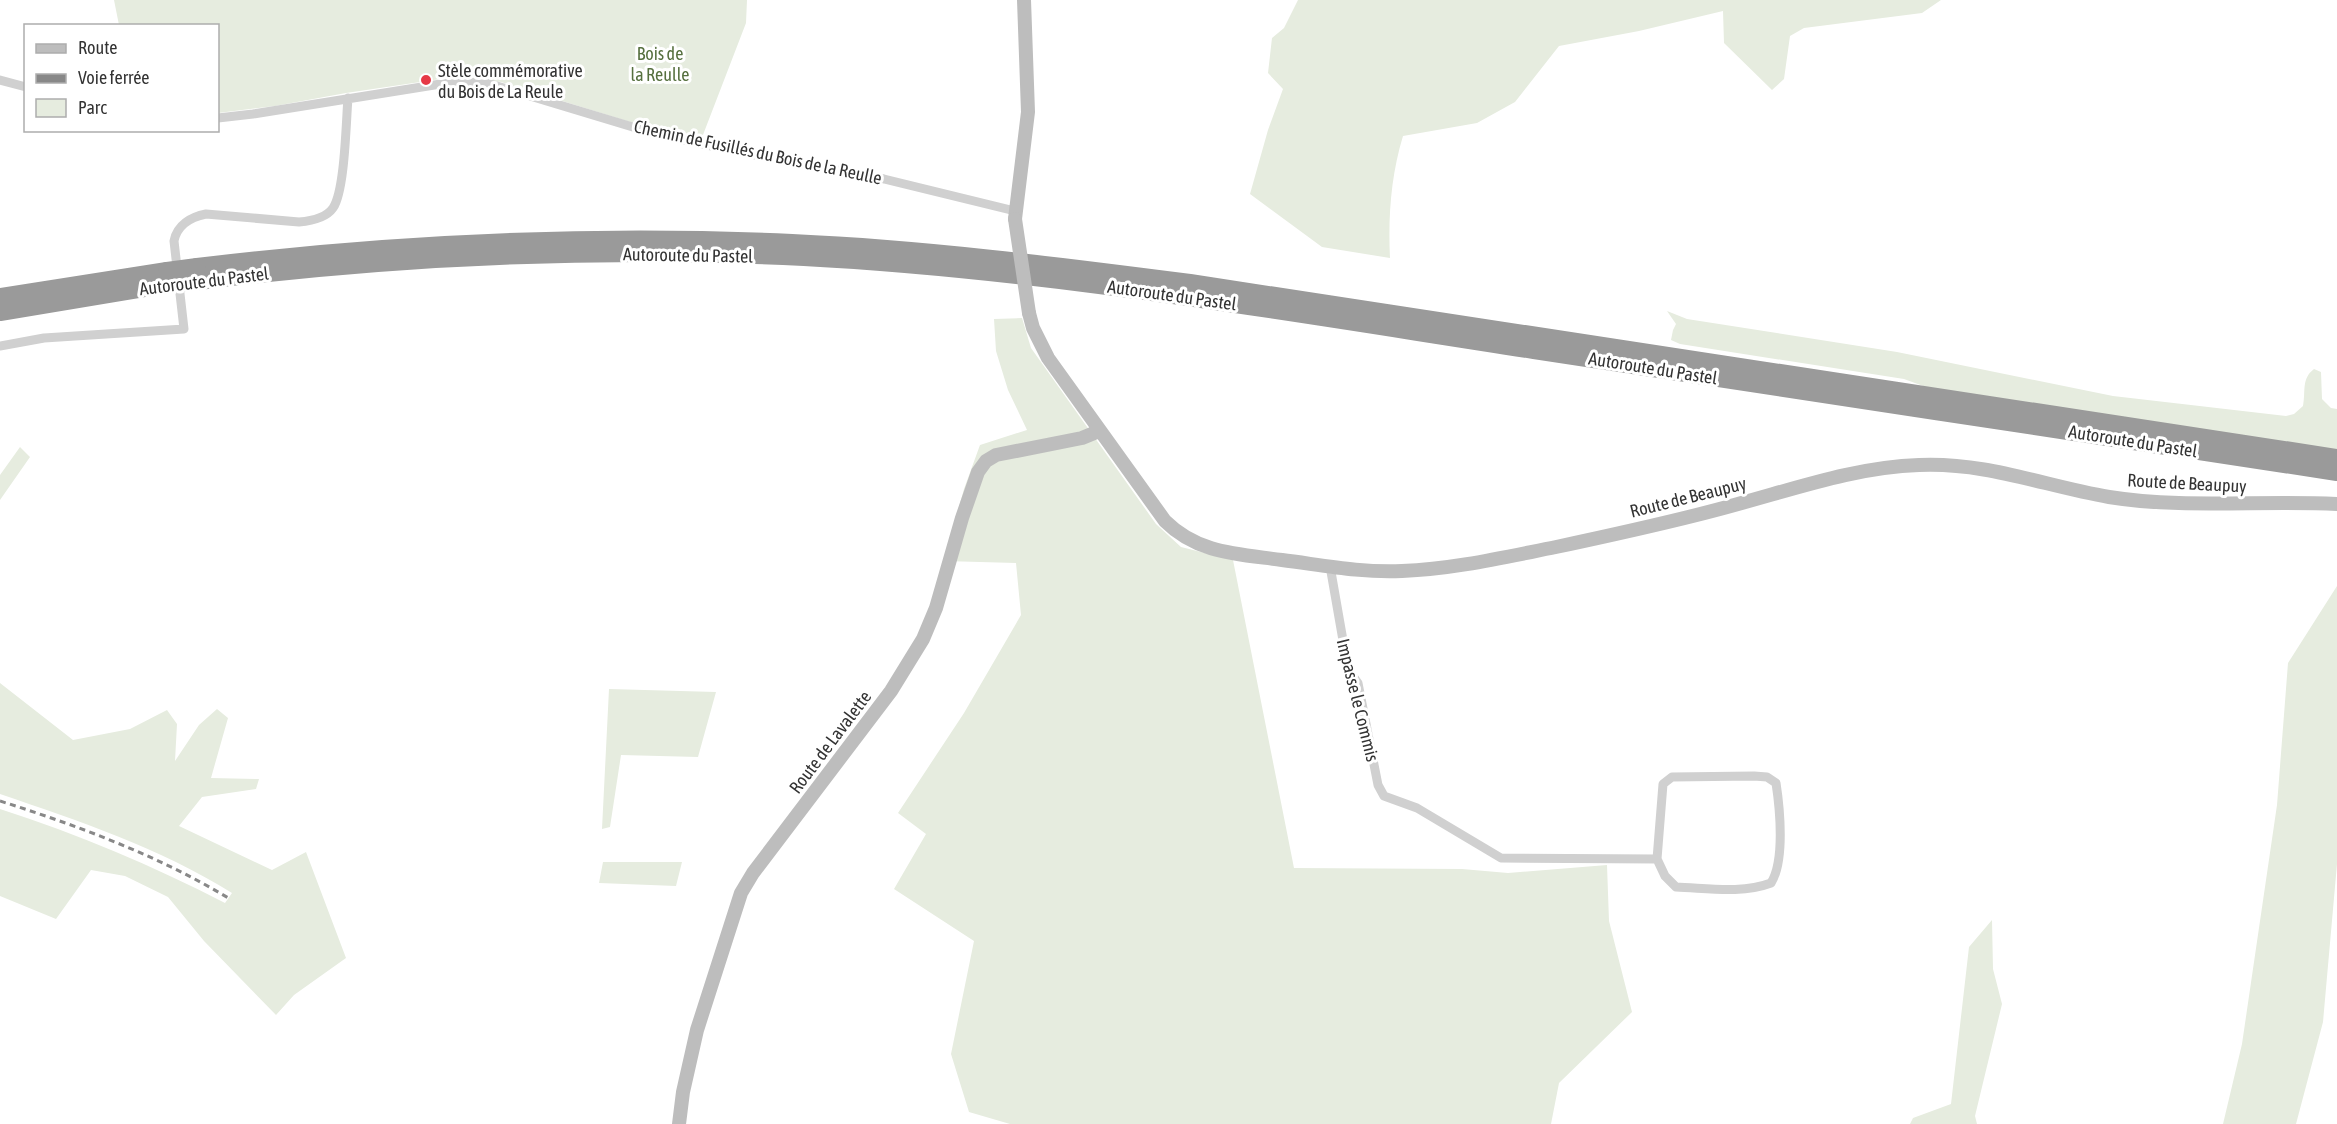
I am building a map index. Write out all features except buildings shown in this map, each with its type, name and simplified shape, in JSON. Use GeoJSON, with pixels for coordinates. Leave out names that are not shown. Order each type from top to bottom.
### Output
{"type":"FeatureCollection","features":[{"type":"Feature","properties":{"kind":"highway","name":"Autoroute du Pastel"},"geometry":{"type":"LineString","coordinates":[[0,297],[198,274],[293,255],[377,249],[492,242],[699,240],[794,243],[939,253],[1190,283],[2337,458]]}},
{"type":"Feature","properties":{"kind":"highway","name":"Autoroute du Pastel"},"geometry":{"type":"LineString","coordinates":[[198,274],[410,260],[612,253],[806,258],[934,267],[1035,277],[1290,312],[2337,472]]}},
{"type":"Feature","properties":{"kind":"highway","name":"Autoroute du Pastel"},"geometry":{"type":"LineString","coordinates":[[0,312],[167,278]]}},
{"type":"Feature","properties":{"kind":"street"},"geometry":{"type":"LineString","coordinates":[[1024,0],[1028,112],[1015,215],[1029,313],[1033,328],[1047,358],[1095,425]]}},
{"type":"Feature","properties":{"kind":"street"},"geometry":{"type":"LineString","coordinates":[[0,80],[24,86]]}},
{"type":"Feature","properties":{"kind":"street","name":"Chemin de Fusillés du Bois de la Reulle"},"geometry":{"type":"LineString","coordinates":[[219,118],[453,82],[487,83],[646,131],[729,150],[884,179],[1015,215]]}},
{"type":"Feature","properties":{"kind":"street"},"geometry":{"type":"LineString","coordinates":[[0,346],[44,338],[184,329],[174,241],[177,231],[193,218],[206,214],[299,222],[314,220],[329,213],[335,206],[340,190],[348,98]]}},
{"type":"Feature","properties":{"kind":"street","name":"Route de Lavalette"},"geometry":{"type":"LineString","coordinates":[[679,1124],[683,1092],[697,1030],[741,893],[753,873],[891,691],[923,639],[936,608],[978,472],[986,461],[996,455],[1094,435],[1095,425]]}},
{"type":"Feature","properties":{"kind":"street","name":"Route de Beaupuy"},"geometry":{"type":"LineString","coordinates":[[1095,425],[1165,521],[1177,533],[1194,543],[1238,554],[1358,571],[1402,571],[1471,564],[1624,532],[1868,470],[1916,465],[1958,464],[2109,497],[2160,501],[2337,504]]}},
{"type":"Feature","properties":{"kind":"street","name":"Impasse le Commis"},"geometry":{"type":"LineString","coordinates":[[1330,566],[1348,669],[1358,683],[1378,785],[1384,796],[1418,808],[1501,858],[1657,860]]}},
{"type":"Feature","properties":{"kind":"street"},"geometry":{"type":"LineString","coordinates":[[1754,776],[1767,777],[1776,783],[1779,865],[1771,883],[1762,887],[1734,890],[1676,887],[1665,876],[1657,860],[1663,784],[1666,779],[1754,776]]}},
{"type":"Feature","properties":{"kind":"green space","name":"Bois de la Reulle"},"geometry":{"type":"Polygon","coordinates":[[[114,0],[747,0],[746,23],[701,140],[682,138],[501,82],[454,77],[219,113],[219,24],[119,24],[114,0]]]}},
{"type":"Feature","properties":{"kind":"green space"},"geometry":{"type":"Polygon","coordinates":[[[1298,0],[1941,0],[1922,13],[1804,28],[1790,36],[1784,79],[1772,90],[1724,43],[1723,11],[1639,31],[1559,46],[1515,102],[1477,123],[1403,136],[1391,196],[1390,258],[1322,247],[1250,194],[1268,130],[1283,89],[1268,73],[1272,38],[1284,28],[1298,0]]]}},
{"type":"Feature","properties":{"kind":"green space"},"geometry":{"type":"Polygon","coordinates":[[[1667,311],[1687,319],[1897,352],[2113,396],[2286,416],[2294,414],[2303,406],[2307,377],[2314,369],[2321,372],[2322,399],[2331,408],[2337,409],[2337,450],[1926,387],[1904,379],[1680,344],[1671,340],[1676,324],[1667,311]]]}},
{"type":"Feature","properties":{"kind":"green space"},"geometry":{"type":"Polygon","coordinates":[[[1022,318],[1031,348],[1156,524],[1181,547],[1233,560],[1294,868],[1462,869],[1508,873],[1607,865],[1609,921],[1632,1012],[1559,1083],[1551,1124],[1010,1124],[969,1112],[951,1054],[974,941],[894,889],[926,834],[898,813],[964,713],[1021,615],[1016,563],[944,561],[964,489],[980,445],[1027,430],[1008,390],[996,351],[994,319],[1022,318]]]}},
{"type":"Feature","properties":{"kind":"green space"},"geometry":{"type":"Polygon","coordinates":[[[20,447],[30,457],[0,500],[0,475],[20,447]]]}},
{"type":"Feature","properties":{"kind":"green space"},"geometry":{"type":"Polygon","coordinates":[[[2337,586],[2337,864],[2323,1022],[2296,1124],[2223,1124],[2242,1044],[2277,805],[2288,663],[2337,586]]]}},
{"type":"Feature","properties":{"kind":"green space"},"geometry":{"type":"Polygon","coordinates":[[[0,683],[73,740],[130,729],[167,710],[177,724],[175,761],[199,725],[217,709],[228,718],[211,778],[259,779],[256,789],[202,797],[179,826],[272,870],[306,852],[346,958],[294,995],[276,1015],[204,941],[168,897],[125,876],[91,870],[56,919],[0,896],[0,809],[115,852],[225,903],[232,893],[148,849],[89,825],[0,794],[0,683]]]}},
{"type":"Feature","properties":{"kind":"green space"},"geometry":{"type":"Polygon","coordinates":[[[609,689],[716,692],[698,757],[621,755],[610,827],[602,829],[609,689]]]}},
{"type":"Feature","properties":{"kind":"green space"},"geometry":{"type":"Polygon","coordinates":[[[603,862],[682,862],[676,886],[599,883],[603,862]]]}},
{"type":"Feature","properties":{"kind":"green space"},"geometry":{"type":"Polygon","coordinates":[[[1992,920],[1993,969],[2002,1004],[1975,1116],[1977,1124],[1910,1124],[1913,1118],[1951,1104],[1969,947],[1992,920]]]}},
{"type":"Feature","properties":{"kind":"railway"},"geometry":{"type":"LineString","coordinates":[[0,801],[118,843],[175,869],[230,899]]}},
{"type":"Feature","properties":{"kind":"place","name":"Stèle commémorative du Bois de La Reule"},"geometry":{"type":"Point","coordinates":[426,80]}}]}
